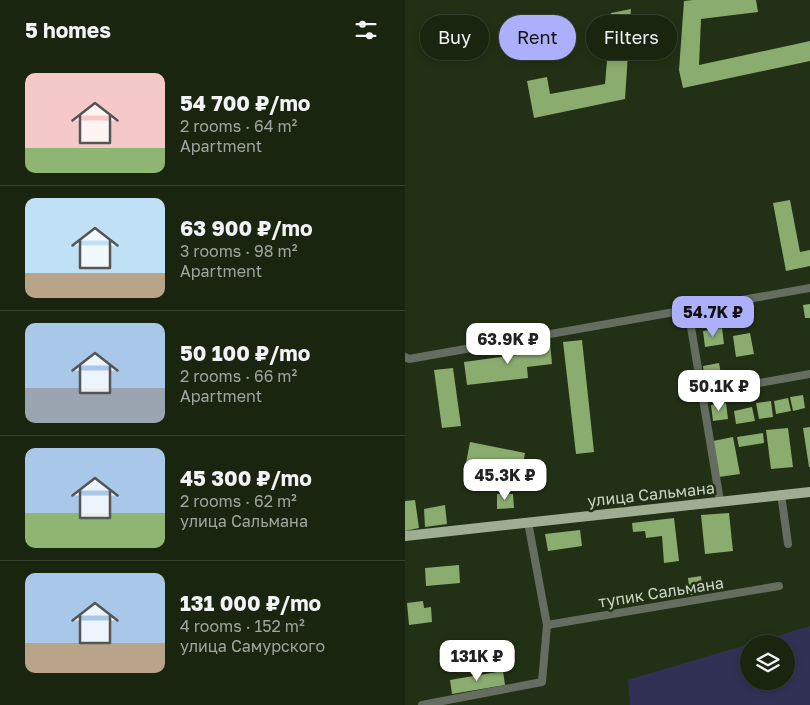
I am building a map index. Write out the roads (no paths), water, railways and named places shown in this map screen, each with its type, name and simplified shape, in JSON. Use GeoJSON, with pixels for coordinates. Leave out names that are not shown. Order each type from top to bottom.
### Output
{"type":"FeatureCollection","features":[{"type":"Feature","properties":{"kind":"main road","name":"улица Сальмана"},"geometry":{"type":"LineString","coordinates":[[405,536],[810,492]]}},
{"type":"Feature","properties":{"kind":"street"},"geometry":{"type":"LineString","coordinates":[[405,357],[409,359],[810,288]]}},
{"type":"Feature","properties":{"kind":"street"},"geometry":{"type":"LineString","coordinates":[[688,309],[720,501]]}},
{"type":"Feature","properties":{"kind":"street"},"geometry":{"type":"LineString","coordinates":[[702,393],[810,374]]}},
{"type":"Feature","properties":{"kind":"street"},"geometry":{"type":"LineString","coordinates":[[781,494],[788,544]]}},
{"type":"Feature","properties":{"kind":"street"},"geometry":{"type":"LineString","coordinates":[[422,705],[542,682],[547,625],[528,522]]}},
{"type":"Feature","properties":{"kind":"street","name":"тупик Сальмана"},"geometry":{"type":"LineString","coordinates":[[547,625],[779,586]]}},
{"type":"Feature","properties":{"kind":"street"},"geometry":{"type":"LineString","coordinates":[[473,695],[474,705]]}}]}
